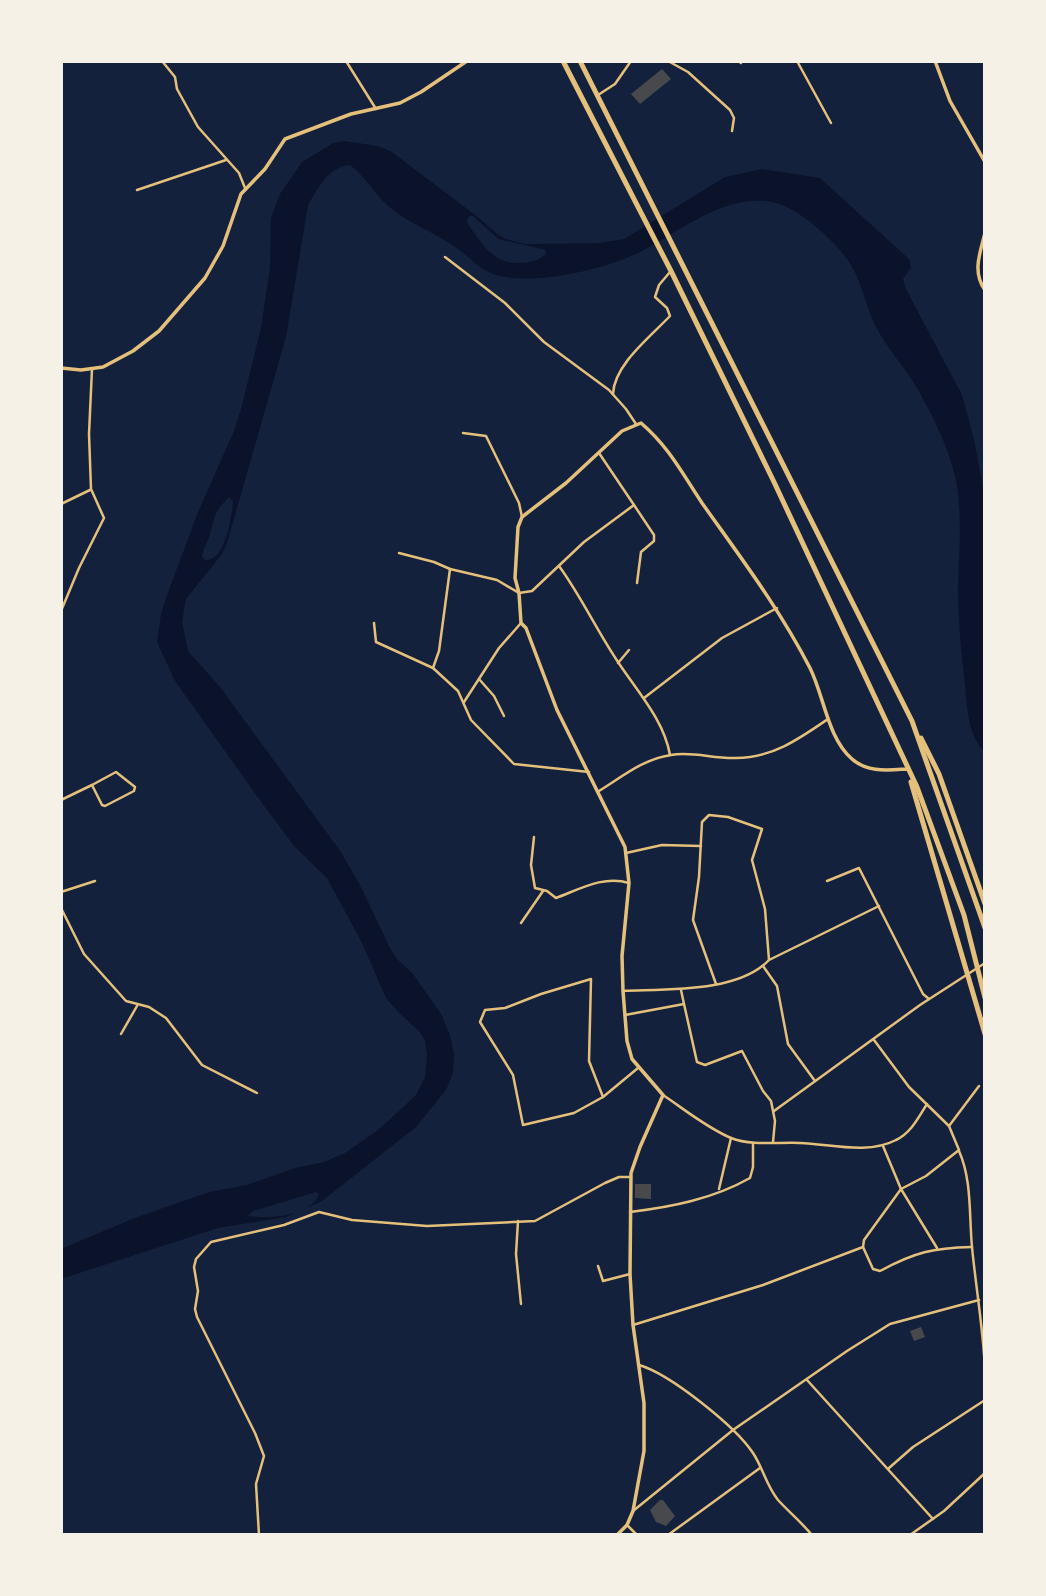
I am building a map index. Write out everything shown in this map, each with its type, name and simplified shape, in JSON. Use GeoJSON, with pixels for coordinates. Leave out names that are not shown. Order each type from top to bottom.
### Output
{"type":"FeatureCollection","features":[{"type":"Feature","properties":{"kind":"highway"},"geometry":{"type":"LineString","coordinates":[[563,61],[661,257],[671,271],[774,482],[908,769],[964,915],[985,998]]}},
{"type":"Feature","properties":{"kind":"highway"},"geometry":{"type":"LineString","coordinates":[[580,61],[939,774],[985,904]]}},
{"type":"Feature","properties":{"kind":"highway"},"geometry":{"type":"LineString","coordinates":[[912,721],[985,928]]}},
{"type":"Feature","properties":{"kind":"highway"},"geometry":{"type":"LineString","coordinates":[[908,769],[938,882],[970,972],[985,1034]]}},
{"type":"Feature","properties":{"kind":"street"},"geometry":{"type":"LineString","coordinates":[[162,61],[174,77],[177,89],[198,127],[239,173],[245,188]]}},
{"type":"Feature","properties":{"kind":"street"},"geometry":{"type":"LineString","coordinates":[[346,61],[376,109]]}},
{"type":"Feature","properties":{"kind":"street"},"geometry":{"type":"LineString","coordinates":[[61,368],[92,369],[120,359],[152,338],[200,285],[218,257],[245,188],[265,169],[285,139],[351,114],[400,103],[467,61]]}},
{"type":"Feature","properties":{"kind":"street"},"geometry":{"type":"LineString","coordinates":[[598,95],[615,84],[631,61]]}},
{"type":"Feature","properties":{"kind":"street"},"geometry":{"type":"LineString","coordinates":[[668,61],[688,72],[730,110],[734,118],[732,131]]}},
{"type":"Feature","properties":{"kind":"street"},"geometry":{"type":"LineString","coordinates":[[797,61],[831,123]]}},
{"type":"Feature","properties":{"kind":"street"},"geometry":{"type":"LineString","coordinates":[[934,61],[950,101],[985,162]]}},
{"type":"Feature","properties":{"kind":"street"},"geometry":{"type":"LineString","coordinates":[[137,190],[226,160]]}},
{"type":"Feature","properties":{"kind":"street"},"geometry":{"type":"LineString","coordinates":[[985,233],[977,275],[985,290]]}},
{"type":"Feature","properties":{"kind":"street"},"geometry":{"type":"LineString","coordinates":[[445,257],[505,303],[544,342],[613,394],[636,424]]}},
{"type":"Feature","properties":{"kind":"street"},"geometry":{"type":"LineString","coordinates":[[613,394],[619,370],[670,316],[655,297],[659,285],[671,271]]}},
{"type":"Feature","properties":{"kind":"street"},"geometry":{"type":"LineString","coordinates":[[61,611],[104,519],[91,489],[89,434],[92,369]]}},
{"type":"Feature","properties":{"kind":"street"},"geometry":{"type":"LineString","coordinates":[[908,769],[867,769],[850,758],[828,719],[811,672],[776,608],[672,454],[641,423],[622,431],[566,483],[522,517],[518,527],[515,578],[521,623],[526,628],[557,710],[625,847],[629,883],[622,956],[623,991],[627,1041],[632,1059],[638,1068],[663,1095],[731,1138],[753,1141],[847,1148],[883,1146],[909,1132],[927,1104]]}},
{"type":"Feature","properties":{"kind":"street"},"geometry":{"type":"LineString","coordinates":[[463,433],[486,436],[519,503],[522,517]]}},
{"type":"Feature","properties":{"kind":"street"},"geometry":{"type":"LineString","coordinates":[[599,453],[654,535],[654,541],[641,552],[637,583]]}},
{"type":"Feature","properties":{"kind":"street"},"geometry":{"type":"LineString","coordinates":[[61,504],[91,489]]}},
{"type":"Feature","properties":{"kind":"street"},"geometry":{"type":"LineString","coordinates":[[398,553],[497,580],[519,593],[532,591],[584,542],[634,505]]}},
{"type":"Feature","properties":{"kind":"street"},"geometry":{"type":"LineString","coordinates":[[559,565],[618,663],[644,698],[668,743],[670,755]]}},
{"type":"Feature","properties":{"kind":"street"},"geometry":{"type":"LineString","coordinates":[[433,668],[439,651],[450,569]]}},
{"type":"Feature","properties":{"kind":"street"},"geometry":{"type":"LineString","coordinates":[[644,698],[722,638],[776,608]]}},
{"type":"Feature","properties":{"kind":"street"},"geometry":{"type":"LineString","coordinates":[[374,623],[376,642],[433,668],[458,691],[471,720],[514,764],[589,772]]}},
{"type":"Feature","properties":{"kind":"street"},"geometry":{"type":"LineString","coordinates":[[464,702],[499,648],[521,623]]}},
{"type":"Feature","properties":{"kind":"street"},"geometry":{"type":"LineString","coordinates":[[618,663],[629,650]]}},
{"type":"Feature","properties":{"kind":"street"},"geometry":{"type":"LineString","coordinates":[[479,679],[494,696],[504,716]]}},
{"type":"Feature","properties":{"kind":"street"},"geometry":{"type":"LineString","coordinates":[[599,791],[640,764],[670,755],[735,758],[773,753],[828,719]]}},
{"type":"Feature","properties":{"kind":"street"},"geometry":{"type":"LineString","coordinates":[[61,800],[116,772],[135,787],[131,794],[104,806],[92,785]]}},
{"type":"Feature","properties":{"kind":"street"},"geometry":{"type":"LineString","coordinates":[[716,984],[693,920],[702,822],[709,815],[728,817],[762,829],[752,860],[765,909],[769,960]]}},
{"type":"Feature","properties":{"kind":"street"},"geometry":{"type":"LineString","coordinates":[[534,837],[531,865],[535,888],[547,891],[556,898],[606,880],[629,883]]}},
{"type":"Feature","properties":{"kind":"street"},"geometry":{"type":"LineString","coordinates":[[626,853],[663,845],[701,846]]}},
{"type":"Feature","properties":{"kind":"street"},"geometry":{"type":"LineString","coordinates":[[827,881],[859,868],[923,994],[929,999]]}},
{"type":"Feature","properties":{"kind":"street"},"geometry":{"type":"LineString","coordinates":[[61,892],[95,881]]}},
{"type":"Feature","properties":{"kind":"street"},"geometry":{"type":"LineString","coordinates":[[521,923],[543,891]]}},
{"type":"Feature","properties":{"kind":"street"},"geometry":{"type":"LineString","coordinates":[[623,991],[681,988],[733,981],[763,966],[769,960],[879,906]]}},
{"type":"Feature","properties":{"kind":"street"},"geometry":{"type":"LineString","coordinates":[[61,908],[84,954],[126,1002],[149,1007],[166,1018],[202,1065],[257,1093]]}},
{"type":"Feature","properties":{"kind":"street"},"geometry":{"type":"LineString","coordinates":[[774,1111],[929,999],[985,963]]}},
{"type":"Feature","properties":{"kind":"street"},"geometry":{"type":"LineString","coordinates":[[763,966],[777,986],[788,1044],[815,1081]]}},
{"type":"Feature","properties":{"kind":"street"},"geometry":{"type":"LineString","coordinates":[[603,1097],[589,1061],[591,979],[541,993],[505,1009],[485,1010],[480,1022],[513,1075],[523,1125],[574,1113],[603,1097],[638,1068]]}},
{"type":"Feature","properties":{"kind":"street"},"geometry":{"type":"LineString","coordinates":[[681,988],[697,1062],[705,1065],[742,1051],[771,1101],[774,1111],[773,1142]]}},
{"type":"Feature","properties":{"kind":"street"},"geometry":{"type":"LineString","coordinates":[[625,1015],[684,1003]]}},
{"type":"Feature","properties":{"kind":"street"},"geometry":{"type":"LineString","coordinates":[[121,1034],[137,1006]]}},
{"type":"Feature","properties":{"kind":"street"},"geometry":{"type":"LineString","coordinates":[[874,1040],[909,1087],[949,1126],[966,1166],[985,1370]]}},
{"type":"Feature","properties":{"kind":"street"},"geometry":{"type":"LineString","coordinates":[[949,1126],[979,1086]]}},
{"type":"Feature","properties":{"kind":"street"},"geometry":{"type":"LineString","coordinates":[[617,1535],[633,1511],[644,1451],[644,1402],[633,1325],[630,1274],[631,1177],[640,1147],[663,1095]]}},
{"type":"Feature","properties":{"kind":"street"},"geometry":{"type":"LineString","coordinates":[[719,1191],[731,1138]]}},
{"type":"Feature","properties":{"kind":"street"},"geometry":{"type":"LineString","coordinates":[[630,1212],[695,1201],[750,1178],[753,1167],[753,1141]]}},
{"type":"Feature","properties":{"kind":"street"},"geometry":{"type":"LineString","coordinates":[[883,1146],[901,1189],[937,1248]]}},
{"type":"Feature","properties":{"kind":"street"},"geometry":{"type":"LineString","coordinates":[[959,1150],[926,1176],[901,1189],[864,1240],[863,1247],[873,1269],[880,1271],[905,1257],[937,1248],[972,1247]]}},
{"type":"Feature","properties":{"kind":"street"},"geometry":{"type":"LineString","coordinates":[[260,1535],[256,1484],[264,1456],[195,1309],[198,1291],[194,1267],[196,1259],[211,1242],[285,1225],[319,1212],[352,1220],[427,1227],[535,1221],[605,1183],[619,1177],[631,1177]]}},
{"type":"Feature","properties":{"kind":"street"},"geometry":{"type":"LineString","coordinates":[[518,1221],[516,1254],[521,1304]]}},
{"type":"Feature","properties":{"kind":"street"},"geometry":{"type":"LineString","coordinates":[[633,1325],[764,1285],[863,1247]]}},
{"type":"Feature","properties":{"kind":"street"},"geometry":{"type":"LineString","coordinates":[[598,1266],[603,1281],[630,1274]]}},
{"type":"Feature","properties":{"kind":"street"},"geometry":{"type":"LineString","coordinates":[[633,1511],[733,1430],[890,1324],[979,1300]]}},
{"type":"Feature","properties":{"kind":"street"},"geometry":{"type":"LineString","coordinates":[[639,1365],[650,1368],[733,1430],[753,1454],[765,1482],[811,1535]]}},
{"type":"Feature","properties":{"kind":"street"},"geometry":{"type":"LineString","coordinates":[[807,1380],[933,1519]]}},
{"type":"Feature","properties":{"kind":"street"},"geometry":{"type":"LineString","coordinates":[[889,1468],[913,1447],[985,1400]]}},
{"type":"Feature","properties":{"kind":"street"},"geometry":{"type":"LineString","coordinates":[[668,1535],[760,1468]]}},
{"type":"Feature","properties":{"kind":"street"},"geometry":{"type":"LineString","coordinates":[[910,1535],[933,1519],[985,1473]]}},
{"type":"Feature","properties":{"kind":"street"},"geometry":{"type":"LineString","coordinates":[[626,1525],[637,1535]]}},
{"type":"Feature","properties":{"kind":"water"},"geometry":{"type":"Polygon","coordinates":[[[344,141],[378,146],[392,152],[496,233],[525,244],[599,243],[624,239],[725,177],[762,169],[820,178],[909,259],[911,267],[903,279],[906,289],[962,395],[984,492],[985,752],[975,738],[969,721],[959,610],[959,511],[957,486],[950,460],[919,392],[875,325],[852,266],[818,229],[799,214],[778,204],[757,201],[736,203],[695,220],[638,253],[606,265],[546,278],[509,278],[483,269],[449,243],[395,212],[350,165],[336,170],[324,179],[308,205],[286,337],[227,543],[222,554],[186,599],[182,622],[188,651],[220,687],[341,852],[390,948],[413,974],[441,1014],[454,1054],[453,1073],[446,1090],[416,1127],[322,1201],[307,1208],[319,1195],[316,1192],[253,1211],[248,1216],[266,1217],[296,1212],[286,1217],[218,1228],[61,1279],[61,1249],[132,1219],[209,1192],[247,1185],[345,1153],[378,1130],[416,1095],[425,1077],[425,1041],[420,1032],[386,998],[362,943],[327,878],[294,846],[259,799],[175,681],[157,642],[166,598],[241,409],[261,328],[270,268],[271,218],[280,194],[302,162],[333,143],[344,141]],[[469,216],[467,222],[486,248],[504,261],[534,261],[546,254],[542,249],[498,239],[473,216],[469,216]],[[229,497],[216,514],[203,551],[202,557],[205,560],[218,554],[226,537],[233,502],[229,497]]]}},
{"type":"Feature","properties":{"kind":"building"},"geometry":{"type":"Polygon","coordinates":[[[662,69],[671,79],[640,104],[631,94],[662,69]]]}},
{"type":"Feature","properties":{"kind":"building"},"geometry":{"type":"Polygon","coordinates":[[[635,1184],[651,1184],[651,1199],[635,1198],[635,1184]]]}},
{"type":"Feature","properties":{"kind":"building"},"geometry":{"type":"Polygon","coordinates":[[[921,1327],[925,1337],[914,1341],[910,1331],[921,1327]]]}},
{"type":"Feature","properties":{"kind":"building"},"geometry":{"type":"Polygon","coordinates":[[[663,1500],[675,1516],[666,1526],[656,1522],[650,1510],[663,1500]]]}}]}
